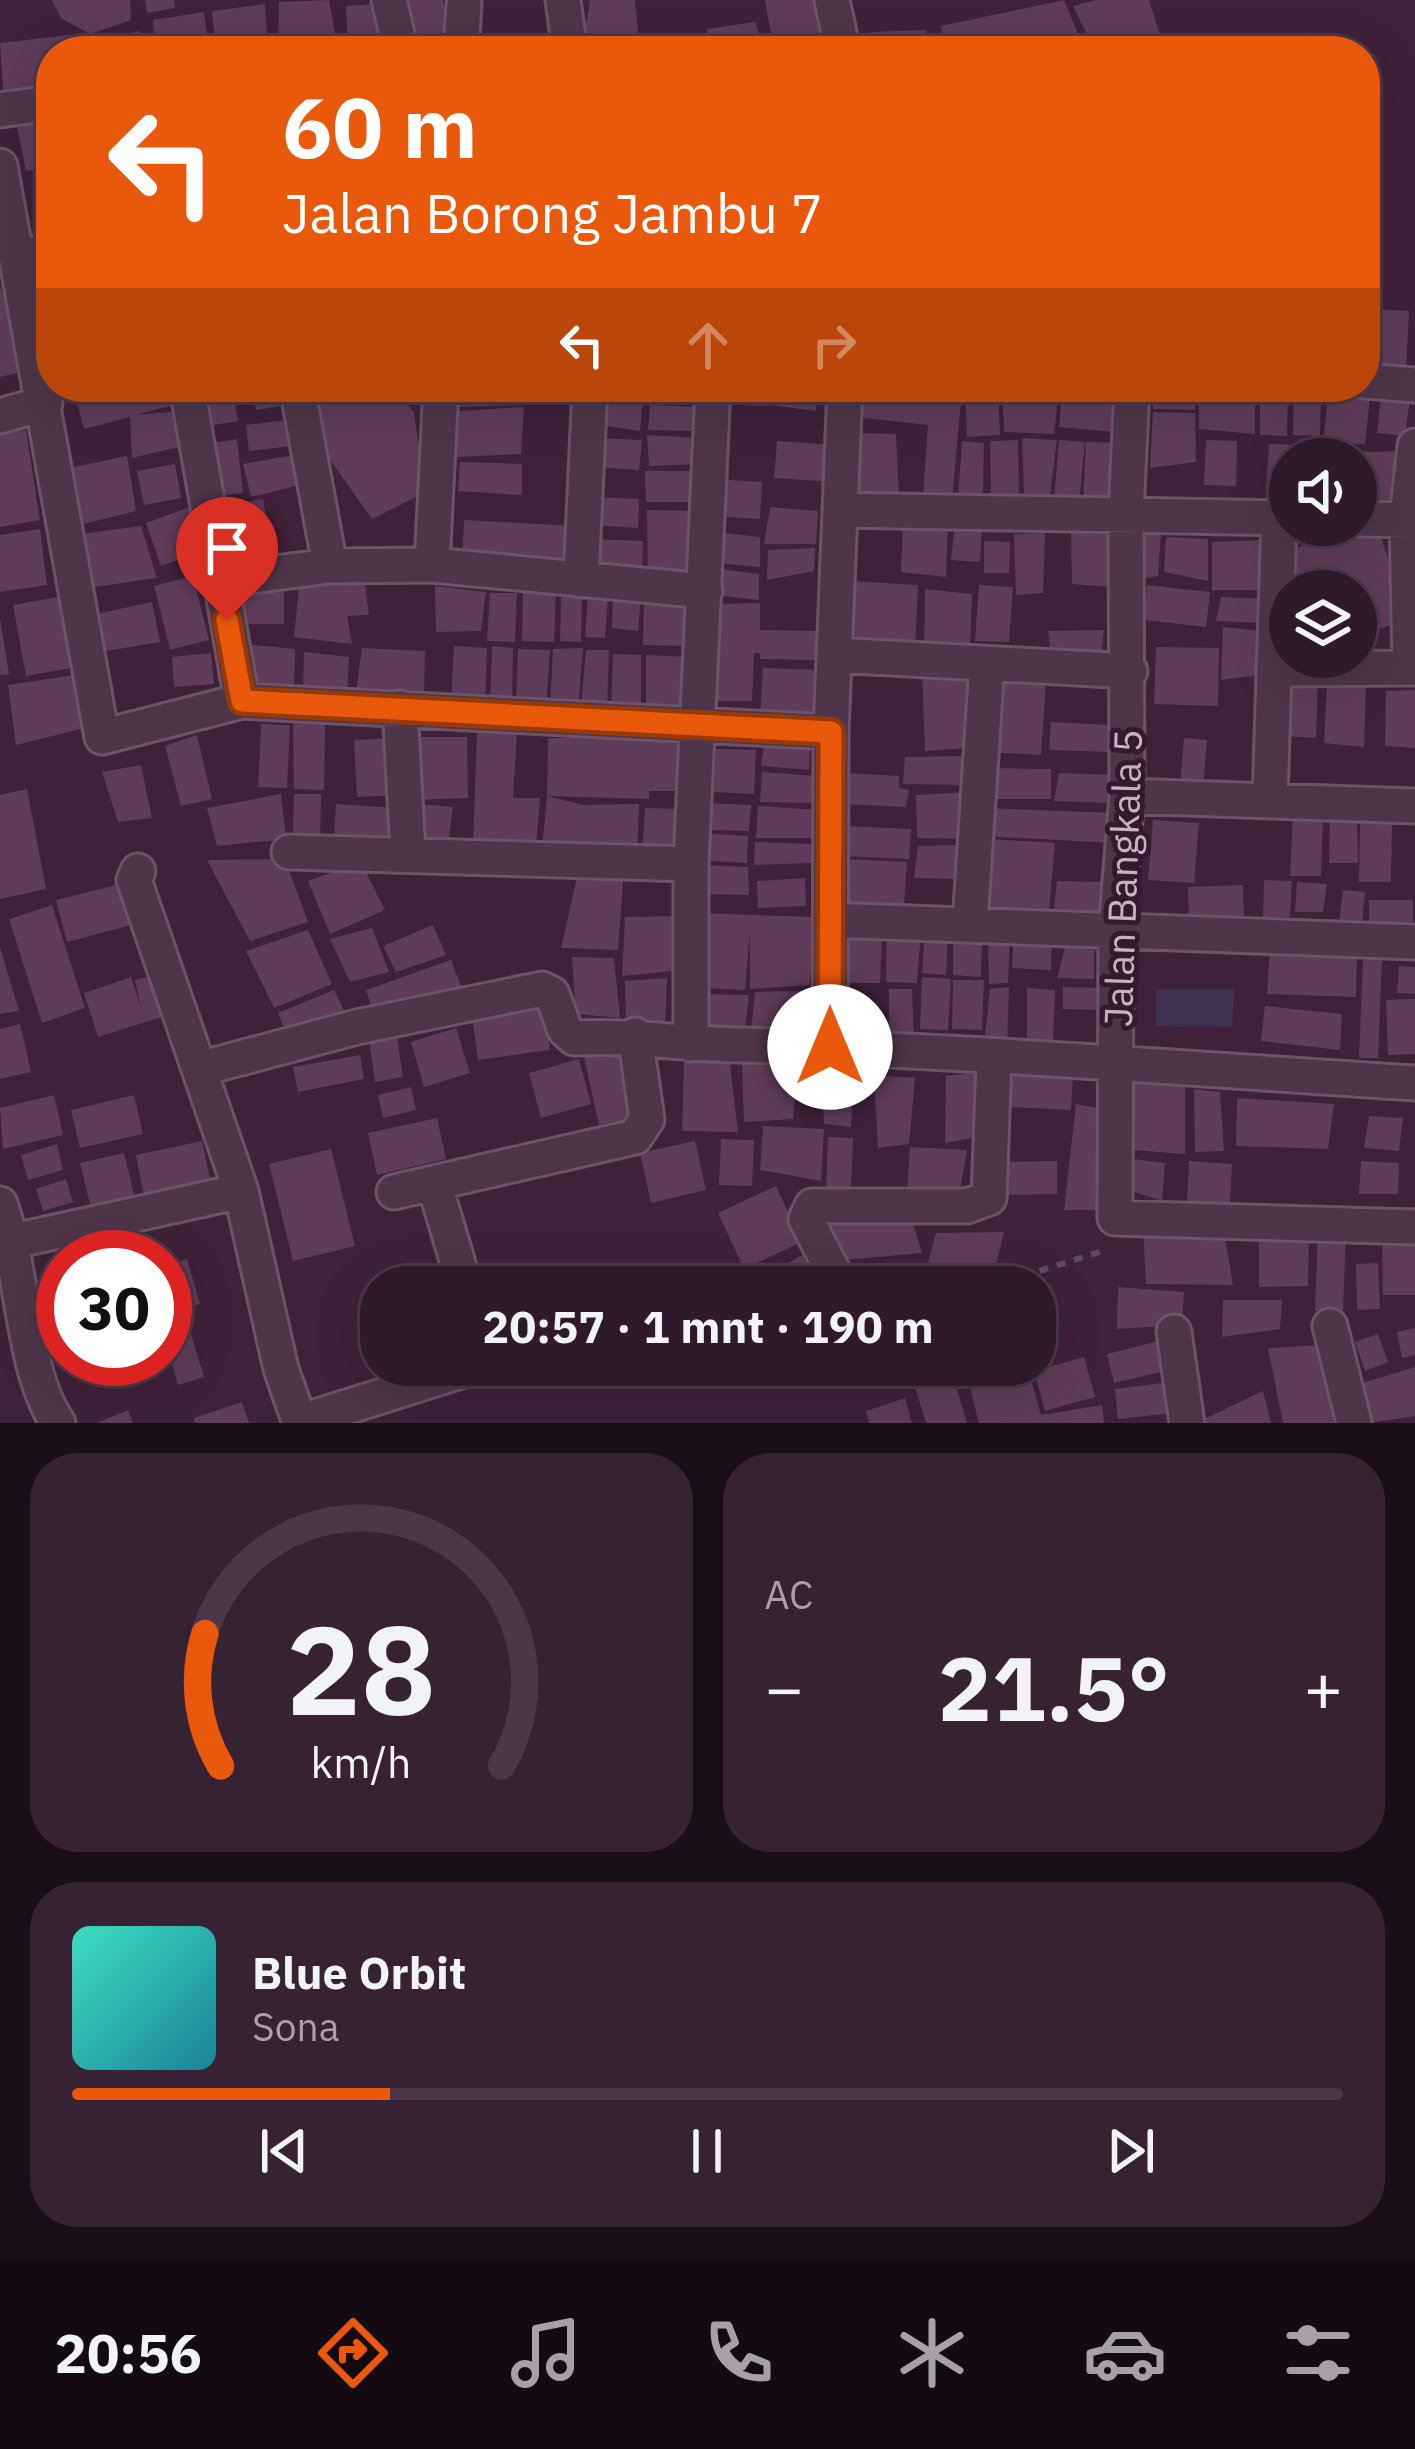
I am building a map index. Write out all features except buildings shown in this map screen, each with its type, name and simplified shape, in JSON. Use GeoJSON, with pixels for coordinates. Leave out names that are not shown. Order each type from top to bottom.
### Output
{"type":"FeatureCollection","features":[{"type":"Feature","properties":{"kind":"street"},"geometry":{"type":"LineString","coordinates":[[389,0],[397,36]]}},
{"type":"Feature","properties":{"kind":"street"},"geometry":{"type":"LineString","coordinates":[[563,0],[568,36]]}},
{"type":"Feature","properties":{"kind":"street"},"geometry":{"type":"LineString","coordinates":[[832,0],[840,36]]}},
{"type":"Feature","properties":{"kind":"street"},"geometry":{"type":"LineString","coordinates":[[462,36],[464,4]]}},
{"type":"Feature","properties":{"kind":"street"},"geometry":{"type":"LineString","coordinates":[[0,110],[36,105]]}},
{"type":"Feature","properties":{"kind":"street"},"geometry":{"type":"LineString","coordinates":[[0,166],[36,343]]}},
{"type":"Feature","properties":{"kind":"street"},"geometry":{"type":"LineString","coordinates":[[16,256],[36,253]]}},
{"type":"Feature","properties":{"kind":"street"},"geometry":{"type":"LineString","coordinates":[[1380,382],[1415,385]]}},
{"type":"Feature","properties":{"kind":"street"},"geometry":{"type":"LineString","coordinates":[[0,416],[36,393]]}},
{"type":"Feature","properties":{"kind":"street"},"geometry":{"type":"LineString","coordinates":[[49,402],[102,737],[242,701],[831,732]]}},
{"type":"Feature","properties":{"kind":"street"},"geometry":{"type":"LineString","coordinates":[[190,402],[242,701]]}},
{"type":"Feature","properties":{"kind":"street"},"geometry":{"type":"LineString","coordinates":[[300,402],[330,566]]}},
{"type":"Feature","properties":{"kind":"street"},"geometry":{"type":"LineString","coordinates":[[432,565],[440,402]]}},
{"type":"Feature","properties":{"kind":"street"},"geometry":{"type":"LineString","coordinates":[[581,580],[589,402]]}},
{"type":"Feature","properties":{"kind":"street"},"geometry":{"type":"LineString","coordinates":[[691,1044],[691,864],[711,402]]}},
{"type":"Feature","properties":{"kind":"street"},"geometry":{"type":"LineString","coordinates":[[830,1047],[831,732],[844,402]]}},
{"type":"Feature","properties":{"kind":"street","name":"Jalan Bangkala 5"},"geometry":{"type":"LineString","coordinates":[[203,1068],[357,1027],[542,989],[552,994],[565,1030],[574,1038],[635,1035],[691,1044],[830,1047],[1116,1065],[1116,930],[1127,796],[1130,671],[1126,514],[1131,402]]}},
{"type":"Feature","properties":{"kind":"street"},"geometry":{"type":"LineString","coordinates":[[1377,668],[1412,667],[1415,446]]}},
{"type":"Feature","properties":{"kind":"street"},"geometry":{"type":"LineString","coordinates":[[841,510],[1269,518]]}},
{"type":"Feature","properties":{"kind":"street"},"geometry":{"type":"LineString","coordinates":[[1377,519],[1411,519]]}},
{"type":"Feature","properties":{"kind":"street"},"geometry":{"type":"LineString","coordinates":[[220,580],[330,566],[432,565],[705,592]]}},
{"type":"Feature","properties":{"kind":"street"},"geometry":{"type":"LineString","coordinates":[[835,655],[1130,671]]}},
{"type":"Feature","properties":{"kind":"street"},"geometry":{"type":"LineString","coordinates":[[970,923],[986,664]]}},
{"type":"Feature","properties":{"kind":"street"},"geometry":{"type":"LineString","coordinates":[[1270,800],[1277,678]]}},
{"type":"Feature","properties":{"kind":"street"},"geometry":{"type":"LineString","coordinates":[[400,708],[408,853]]}},
{"type":"Feature","properties":{"kind":"street"},"geometry":{"type":"LineString","coordinates":[[1127,796],[1415,806]]}},
{"type":"Feature","properties":{"kind":"street"},"geometry":{"type":"LineString","coordinates":[[289,852],[691,864]]}},
{"type":"Feature","properties":{"kind":"street"},"geometry":{"type":"LineString","coordinates":[[138,871],[136,888],[203,1068],[241,1191],[281,1370],[299,1422],[413,1386]]}},
{"type":"Feature","properties":{"kind":"street"},"geometry":{"type":"LineString","coordinates":[[831,920],[1415,942]]}},
{"type":"Feature","properties":{"kind":"street"},"geometry":{"type":"LineString","coordinates":[[394,1192],[635,1137],[647,1119],[635,1035]]}},
{"type":"Feature","properties":{"kind":"street"},"geometry":{"type":"LineString","coordinates":[[830,1266],[806,1219],[812,1206],[986,1202],[992,1190],[994,1058]]}},
{"type":"Feature","properties":{"kind":"street"},"geometry":{"type":"LineString","coordinates":[[1415,1083],[1116,1065],[1115,1218],[1415,1227]]}},
{"type":"Feature","properties":{"kind":"street"},"geometry":{"type":"LineString","coordinates":[[434,1183],[459,1266]]}},
{"type":"Feature","properties":{"kind":"street"},"geometry":{"type":"LineString","coordinates":[[14,1241],[123,1221],[241,1191]]}},
{"type":"Feature","properties":{"kind":"street"},"geometry":{"type":"LineString","coordinates":[[0,1204],[14,1241],[50,1422]]}},
{"type":"Feature","properties":{"kind":"street"},"geometry":{"type":"LineString","coordinates":[[1330,1327],[1354,1423]]}},
{"type":"Feature","properties":{"kind":"street"},"geometry":{"type":"LineString","coordinates":[[1174,1332],[1187,1423]]}},
{"type":"Feature","properties":{"kind":"path"},"geometry":{"type":"LineString","coordinates":[[1054,1266],[1117,1246],[1115,1218]]}},
{"type":"Feature","properties":{"kind":"shaded area"},"geometry":{"type":"Polygon","coordinates":[[[1156,989],[1234,989],[1232,1027],[1156,1026],[1156,989]]]}},
{"type":"Feature","properties":{"kind":"route"},"geometry":{"type":"LineString","coordinates":[[227,620],[242,701],[831,732],[830,1047]]}}]}
